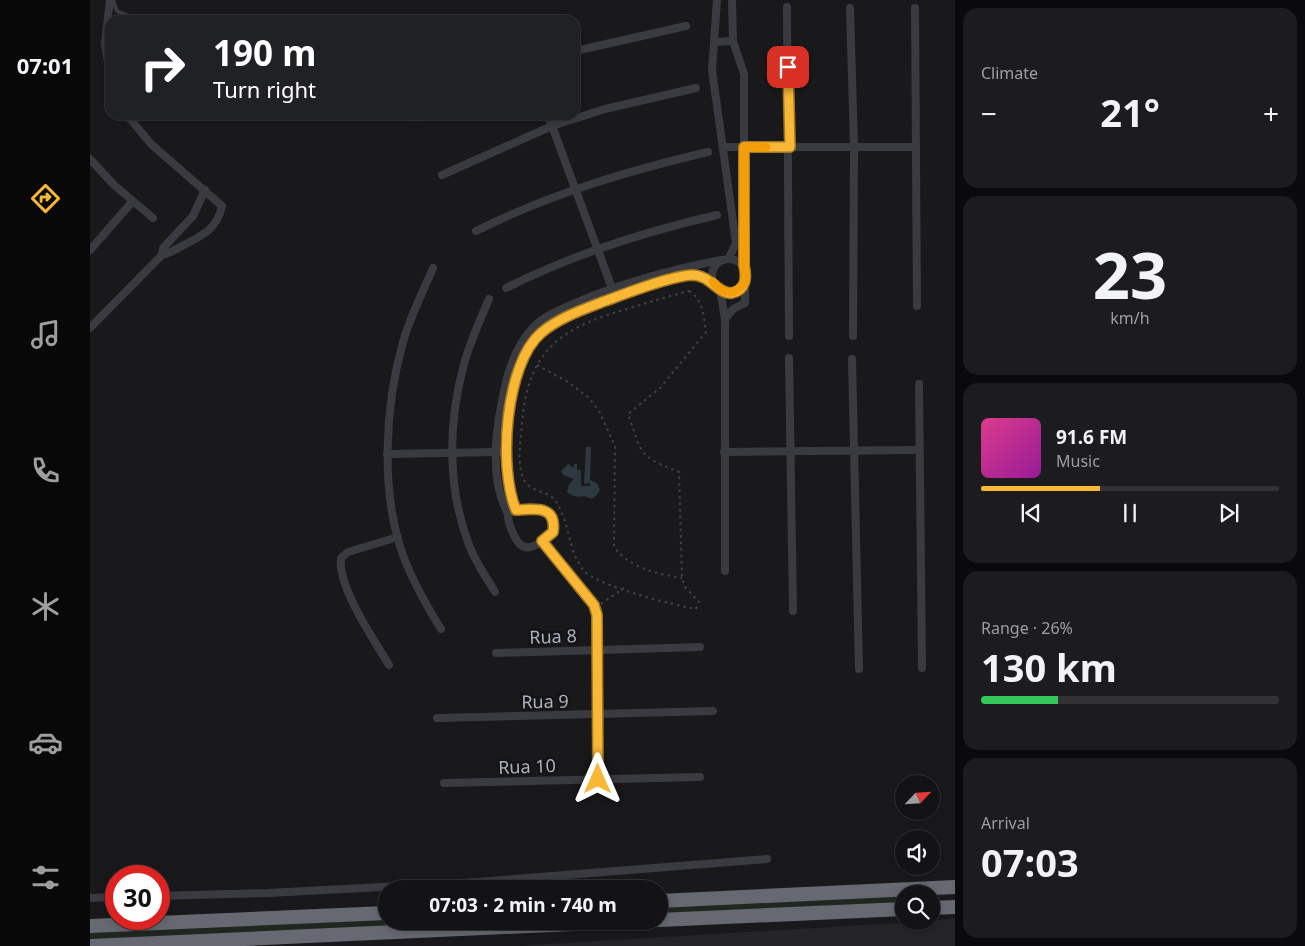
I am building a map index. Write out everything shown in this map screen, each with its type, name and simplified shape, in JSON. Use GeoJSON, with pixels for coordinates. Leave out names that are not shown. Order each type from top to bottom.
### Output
{"type":"FeatureCollection","features":[{"type":"Feature","properties":{"kind":"highway"},"geometry":{"type":"LineString","coordinates":[[668,901],[955,887]]}},
{"type":"Feature","properties":{"kind":"highway"},"geometry":{"type":"LineString","coordinates":[[940,908],[955,907]]}},
{"type":"Feature","properties":{"kind":"highway"},"geometry":{"type":"LineString","coordinates":[[668,920],[895,909]]}},
{"type":"Feature","properties":{"kind":"highway"},"geometry":{"type":"LineString","coordinates":[[90,926],[378,913]]}},
{"type":"Feature","properties":{"kind":"highway"},"geometry":{"type":"LineString","coordinates":[[91,946],[441,930]]}},
{"type":"Feature","properties":{"kind":"street"},"geometry":{"type":"LineString","coordinates":[[109,15],[111,0]]}},
{"type":"Feature","properties":{"kind":"street"},"geometry":{"type":"LineString","coordinates":[[713,282],[712,273],[715,266],[725,259],[736,243],[712,70],[717,0]]}},
{"type":"Feature","properties":{"kind":"street"},"geometry":{"type":"LineString","coordinates":[[725,319],[733,309],[745,303],[746,274],[744,266],[744,74],[733,41],[732,0]]}},
{"type":"Feature","properties":{"kind":"street"},"geometry":{"type":"LineString","coordinates":[[787,7],[790,147],[789,336]]}},
{"type":"Feature","properties":{"kind":"street"},"geometry":{"type":"LineString","coordinates":[[850,8],[854,147],[853,336]]}},
{"type":"Feature","properties":{"kind":"street"},"geometry":{"type":"LineString","coordinates":[[916,8],[918,306]]}},
{"type":"Feature","properties":{"kind":"street"},"geometry":{"type":"LineString","coordinates":[[580,50],[686,26]]}},
{"type":"Feature","properties":{"kind":"street"},"geometry":{"type":"LineString","coordinates":[[715,42],[733,41]]}},
{"type":"Feature","properties":{"kind":"street"},"geometry":{"type":"LineString","coordinates":[[580,117],[606,109],[696,88]]}},
{"type":"Feature","properties":{"kind":"street"},"geometry":{"type":"LineString","coordinates":[[90,328],[162,255],[171,253],[211,229],[218,219],[222,206],[151,144],[130,120]]}},
{"type":"Feature","properties":{"kind":"street"},"geometry":{"type":"LineString","coordinates":[[550,120],[616,297]]}},
{"type":"Feature","properties":{"kind":"street"},"geometry":{"type":"LineString","coordinates":[[442,175],[552,126],[571,120]]}},
{"type":"Feature","properties":{"kind":"street"},"geometry":{"type":"LineString","coordinates":[[723,147],[916,147]]}},
{"type":"Feature","properties":{"kind":"street"},"geometry":{"type":"LineString","coordinates":[[476,231],[520,209],[575,188],[630,170],[708,152]]}},
{"type":"Feature","properties":{"kind":"street"},"geometry":{"type":"LineString","coordinates":[[90,159],[132,202],[153,218]]}},
{"type":"Feature","properties":{"kind":"street"},"geometry":{"type":"LineString","coordinates":[[162,255],[163,248],[193,216],[205,190]]}},
{"type":"Feature","properties":{"kind":"street"},"geometry":{"type":"LineString","coordinates":[[90,250],[132,202]]}},
{"type":"Feature","properties":{"kind":"street"},"geometry":{"type":"LineString","coordinates":[[506,288],[548,266],[597,248],[654,229],[717,215]]}},
{"type":"Feature","properties":{"kind":"street"},"geometry":{"type":"LineString","coordinates":[[183,227],[185,236],[191,242]]}},
{"type":"Feature","properties":{"kind":"street"},"geometry":{"type":"LineString","coordinates":[[508,514],[516,510],[540,509],[546,511],[554,523],[553,532],[533,547],[525,548],[518,544],[508,523],[508,514],[503,504],[496,468],[496,439],[505,381],[522,343],[531,329],[545,317],[612,288],[658,273],[725,259],[738,260],[744,266]]}},
{"type":"Feature","properties":{"kind":"street"},"geometry":{"type":"LineString","coordinates":[[433,268],[403,340],[389,408],[387,454],[394,523],[398,537],[419,592],[441,629]]}},
{"type":"Feature","properties":{"kind":"street"},"geometry":{"type":"LineString","coordinates":[[516,510],[512,499],[506,438],[514,384],[529,347],[539,334],[551,325],[616,297],[661,282],[693,275],[713,282],[720,290],[725,319],[725,571]]}},
{"type":"Feature","properties":{"kind":"street"},"geometry":{"type":"LineString","coordinates":[[720,290],[733,293],[741,289],[745,282]]}},
{"type":"Feature","properties":{"kind":"street"},"geometry":{"type":"LineString","coordinates":[[489,299],[464,362],[453,412],[452,453],[455,499],[469,546],[494,592]]}},
{"type":"Feature","properties":{"kind":"street"},"geometry":{"type":"LineString","coordinates":[[789,358],[792,451],[793,611]]}},
{"type":"Feature","properties":{"kind":"street"},"geometry":{"type":"LineString","coordinates":[[852,359],[859,669]]}},
{"type":"Feature","properties":{"kind":"street"},"geometry":{"type":"LineString","coordinates":[[919,384],[922,668]]}},
{"type":"Feature","properties":{"kind":"street"},"geometry":{"type":"LineString","coordinates":[[724,452],[919,450]]}},
{"type":"Feature","properties":{"kind":"street"},"geometry":{"type":"LineString","coordinates":[[387,454],[506,452]]}},
{"type":"Feature","properties":{"kind":"street"},"geometry":{"type":"LineString","coordinates":[[389,665],[357,611],[340,568],[341,558],[348,552],[398,537]]}},
{"type":"Feature","properties":{"kind":"street"},"geometry":{"type":"LineString","coordinates":[[542,541],[595,609],[598,779]]}},
{"type":"Feature","properties":{"kind":"street","name":"Rua 8"},"geometry":{"type":"LineString","coordinates":[[496,653],[700,648]]}},
{"type":"Feature","properties":{"kind":"street","name":"Rua 9"},"geometry":{"type":"LineString","coordinates":[[437,718],[713,711]]}},
{"type":"Feature","properties":{"kind":"street","name":"Rua 10"},"geometry":{"type":"LineString","coordinates":[[444,783],[700,777]]}},
{"type":"Feature","properties":{"kind":"street"},"geometry":{"type":"LineString","coordinates":[[170,896],[468,883],[767,859]]}},
{"type":"Feature","properties":{"kind":"street"},"geometry":{"type":"LineString","coordinates":[[90,898],[105,897]]}},
{"type":"Feature","properties":{"kind":"lane"},"geometry":{"type":"LineString","coordinates":[[111,0],[117,11],[126,15]]}},
{"type":"Feature","properties":{"kind":"path"},"geometry":{"type":"LineString","coordinates":[[689,291],[697,296],[706,332],[660,388],[628,414],[642,453],[650,460],[680,472],[682,578],[685,587],[699,602],[696,609],[670,605],[596,579],[583,570],[576,557],[566,523],[554,499],[536,491],[525,481],[521,471],[520,451],[523,412],[537,365],[548,348],[565,333],[594,319],[689,291]]}},
{"type":"Feature","properties":{"kind":"path"},"geometry":{"type":"LineString","coordinates":[[537,365],[568,382],[588,397],[599,411],[615,446],[614,547],[621,556],[657,574],[682,578]]}},
{"type":"Feature","properties":{"kind":"path"},"geometry":{"type":"LineString","coordinates":[[595,609],[624,588]]}},
{"type":"Feature","properties":{"kind":"shaded area"},"geometry":{"type":"Polygon","coordinates":[[[586,447],[591,447],[590,480],[597,483],[600,490],[592,499],[571,495],[567,492],[569,484],[574,479],[563,475],[561,471],[568,464],[574,468],[574,464],[577,464],[577,470],[581,470],[581,486],[590,486],[590,483],[584,484],[586,447]]]}},
{"type":"Feature","properties":{"kind":"shaded area"},"geometry":{"type":"Polygon","coordinates":[[[895,896],[895,905],[668,916],[668,906],[895,896]]]}},
{"type":"Feature","properties":{"kind":"shaded area"},"geometry":{"type":"Polygon","coordinates":[[[378,918],[378,928],[90,940],[90,931],[170,930],[170,927],[378,918]]]}},
{"type":"Feature","properties":{"kind":"shaded area"},"geometry":{"type":"Polygon","coordinates":[[[955,918],[955,946],[516,946],[895,923],[895,930],[940,930],[940,920],[955,918]]]}},
{"type":"Feature","properties":{"kind":"slow traffic"},"geometry":{"type":"LineString","coordinates":[[713,282],[725,293],[733,293],[741,289],[745,282],[744,147],[766,147]]}},
{"type":"Feature","properties":{"kind":"route"},"geometry":{"type":"LineString","coordinates":[[598,779],[597,615],[594,605],[542,541],[553,532],[554,523],[552,518],[546,511],[540,509],[516,510],[512,499],[506,466],[506,438],[514,384],[529,347],[539,334],[551,325],[605,301],[661,282],[693,275],[713,282],[725,293],[733,293],[741,289],[745,282],[746,274],[744,266],[744,147],[790,147],[788,67]]}}]}
